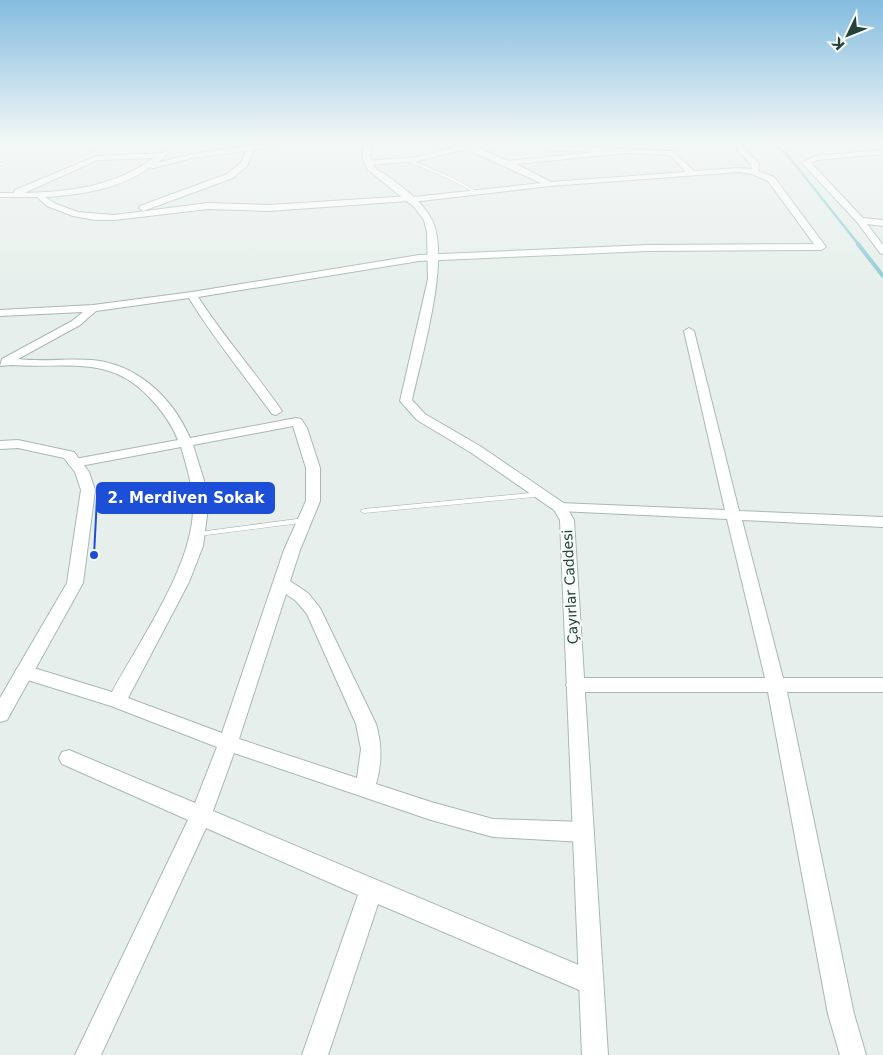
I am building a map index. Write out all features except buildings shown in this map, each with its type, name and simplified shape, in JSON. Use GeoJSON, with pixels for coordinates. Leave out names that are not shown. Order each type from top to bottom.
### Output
{"type":"FeatureCollection","features":[{"type":"Feature","properties":{"kind":"street"},"geometry":{"type":"LineString","coordinates":[[10,195],[17,192]]}},
{"type":"Feature","properties":{"kind":"street"},"geometry":{"type":"LineString","coordinates":[[0,195],[40,195],[57,192]]}},
{"type":"Feature","properties":{"kind":"street"},"geometry":{"type":"LineString","coordinates":[[130,216],[142,208],[185,192]]}},
{"type":"Feature","properties":{"kind":"street"},"geometry":{"type":"LineString","coordinates":[[402,192],[411,199],[429,220],[434,258],[433,279],[406,401],[421,417],[475,449],[560,507],[883,522]]}},
{"type":"Feature","properties":{"kind":"street"},"geometry":{"type":"LineString","coordinates":[[40,195],[53,206],[74,213],[102,217],[130,216],[203,206],[269,208],[484,192]]}},
{"type":"Feature","properties":{"kind":"street"},"geometry":{"type":"LineString","coordinates":[[0,313],[93,308],[192,295],[419,258],[648,248],[821,247],[782,192]]}},
{"type":"Feature","properties":{"kind":"street"},"geometry":{"type":"LineString","coordinates":[[834,192],[860,220],[883,251]]}},
{"type":"Feature","properties":{"kind":"street"},"geometry":{"type":"LineString","coordinates":[[860,220],[883,223]]}},
{"type":"Feature","properties":{"kind":"street"},"geometry":{"type":"LineString","coordinates":[[192,295],[217,334],[247,370],[276,411]]}},
{"type":"Feature","properties":{"kind":"street"},"geometry":{"type":"LineString","coordinates":[[3,363],[76,323],[93,308]]}},
{"type":"Feature","properties":{"kind":"street"},"geometry":{"type":"LineString","coordinates":[[689,332],[700,384],[776,685],[841,1014],[853,1055]]}},
{"type":"Feature","properties":{"kind":"street"},"geometry":{"type":"LineString","coordinates":[[3,363],[98,364],[121,369],[132,376],[162,404],[179,428],[186,442],[199,483],[201,507],[199,534],[182,581],[117,700]]}},
{"type":"Feature","properties":{"kind":"street"},"geometry":{"type":"LineString","coordinates":[[75,462],[296,422],[301,428],[313,468],[313,501],[292,550],[202,816],[88,1055]]}},
{"type":"Feature","properties":{"kind":"street"},"geometry":{"type":"LineString","coordinates":[[0,445],[18,444],[69,455],[82,472],[88,490],[75,583],[0,715]]}},
{"type":"Feature","properties":{"kind":"street","name":"Çayırlar Caddesi"},"geometry":{"type":"LineString","coordinates":[[560,507],[567,520],[595,1055]]}},
{"type":"Feature","properties":{"kind":"street"},"geometry":{"type":"LineString","coordinates":[[282,584],[302,597],[314,612],[366,724],[372,756],[370,772],[364,788]]}},
{"type":"Feature","properties":{"kind":"street"},"geometry":{"type":"LineString","coordinates":[[24,672],[117,700],[228,743],[431,811],[493,828],[583,832]]}},
{"type":"Feature","properties":{"kind":"street"},"geometry":{"type":"LineString","coordinates":[[576,685],[883,685]]}},
{"type":"Feature","properties":{"kind":"street"},"geometry":{"type":"LineString","coordinates":[[70,758],[371,890],[591,983]]}},
{"type":"Feature","properties":{"kind":"street"},"geometry":{"type":"LineString","coordinates":[[315,1055],[371,890]]}},
{"type":"Feature","properties":{"kind":"lane"},"geometry":{"type":"LineString","coordinates":[[364,511],[543,494]]}},
{"type":"Feature","properties":{"kind":"lane"},"geometry":{"type":"LineString","coordinates":[[199,534],[305,520]]}},
{"type":"Feature","properties":{"kind":"waterway"},"geometry":{"type":"LineString","coordinates":[[817,192],[859,245]]}},
{"type":"Feature","properties":{"kind":"waterway"},"geometry":{"type":"LineString","coordinates":[[858,244],[883,276]]}},
{"type":"Feature","properties":{"kind":"place","name":"2. Merdiven Sokak"},"geometry":{"type":"Point","coordinates":[94,555]}}]}
